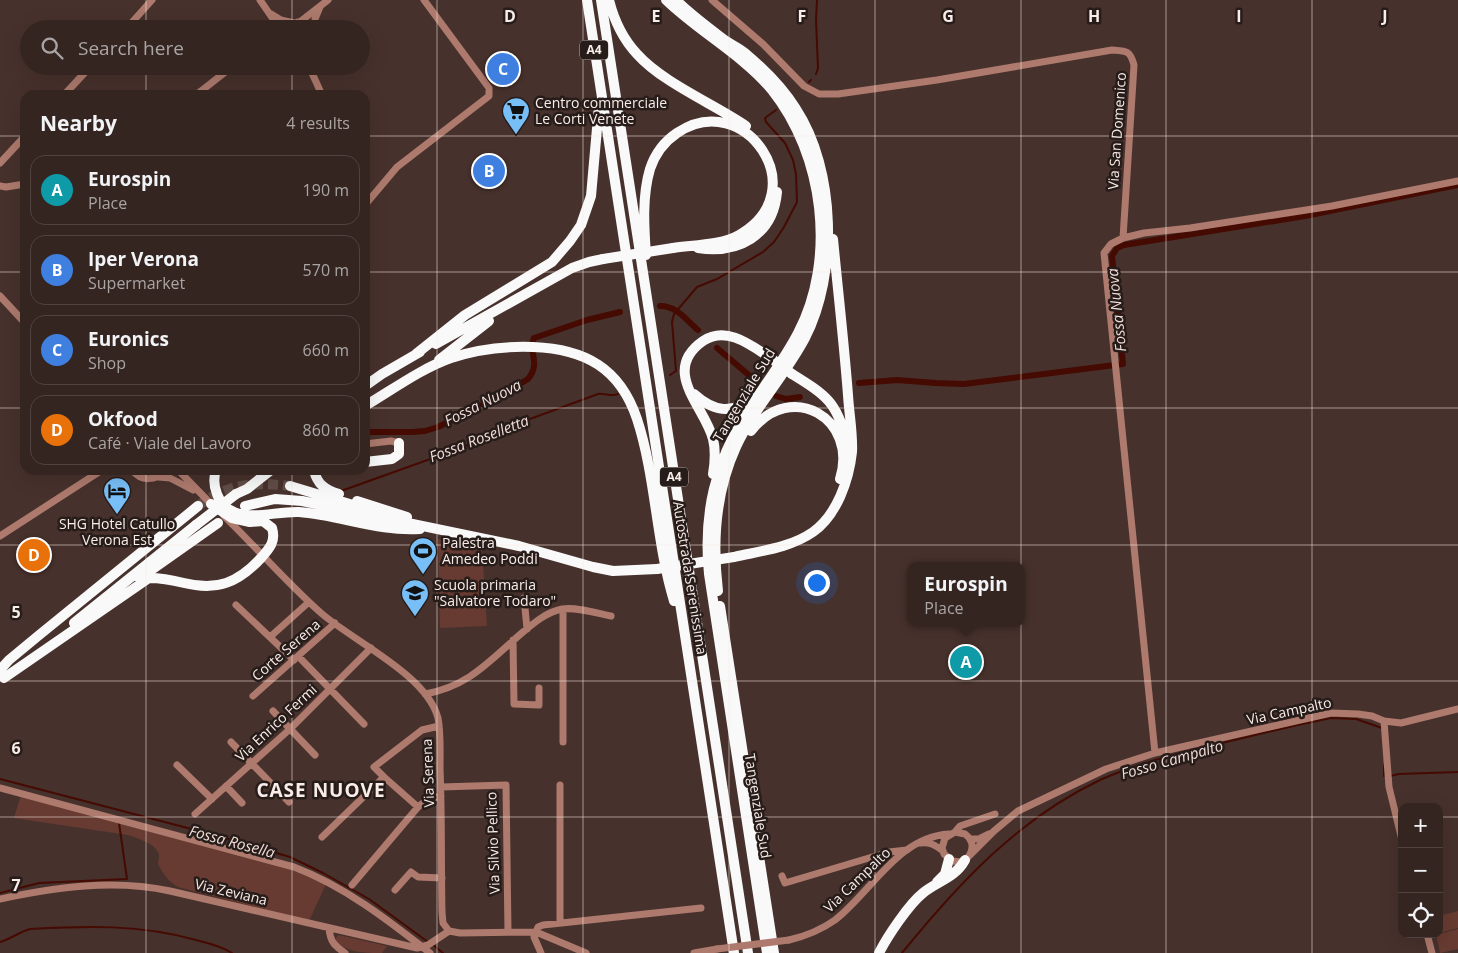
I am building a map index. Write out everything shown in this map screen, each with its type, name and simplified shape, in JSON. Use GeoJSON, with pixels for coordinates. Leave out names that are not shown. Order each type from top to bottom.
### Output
{"type":"FeatureCollection","features":[{"type":"Feature","properties":{"kind":"highway","name":"Autostrada Serenissima"},"geometry":{"type":"LineString","coordinates":[[587,0],[734,953]]}},
{"type":"Feature","properties":{"kind":"highway","name":"Autostrada Serenissima"},"geometry":{"type":"LineString","coordinates":[[601,0],[748,953]]}},
{"type":"Feature","properties":{"kind":"highway","name":"A4"},"geometry":{"type":"LineString","coordinates":[[609,0],[622,35],[637,55],[661,74],[756,133],[769,149],[777,168],[777,197],[773,212],[750,240],[730,248],[714,250],[690,246]]}},
{"type":"Feature","properties":{"kind":"highway","name":"Tangenziale Sud"},"geometry":{"type":"LineString","coordinates":[[666,0],[677,11],[746,65],[772,91],[801,141],[812,170],[818,200],[821,232],[820,252],[811,300],[798,332],[746,413],[726,452],[719,469],[709,509],[706,538],[709,574],[767,953]]}},
{"type":"Feature","properties":{"kind":"highway","name":"Tangenziale Sud"},"geometry":{"type":"LineString","coordinates":[[676,0],[726,41],[744,52],[778,85],[796,109],[809,132],[820,165],[824,190],[828,234],[827,258],[820,298],[806,337],[743,434],[724,480],[717,513],[714,551],[774,953]]}},
{"type":"Feature","properties":{"kind":"highway","name":"A4"},"geometry":{"type":"LineString","coordinates":[[416,354],[465,315],[552,262],[581,226],[591,196],[601,92]]}},
{"type":"Feature","properties":{"kind":"highway","name":"A4"},"geometry":{"type":"LineString","coordinates":[[370,382],[416,354],[459,333],[572,268],[603,259],[673,248],[690,246],[737,236],[749,228],[763,214],[770,199],[773,175],[766,154],[753,138],[734,126],[707,122],[683,129],[669,138],[651,166],[646,184],[644,205],[647,304]]}},
{"type":"Feature","properties":{"kind":"highway"},"geometry":{"type":"LineString","coordinates":[[245,506],[265,500],[286,499],[519,546],[613,571],[657,569],[734,557],[796,542],[814,531],[828,518],[837,503],[846,478],[852,450],[831,222],[824,190]]}},
{"type":"Feature","properties":{"kind":"highway","name":"A4"},"geometry":{"type":"LineString","coordinates":[[429,368],[526,294]]}},
{"type":"Feature","properties":{"kind":"highway"},"geometry":{"type":"LineString","coordinates":[[709,509],[715,462],[714,440],[686,383],[685,369],[690,355],[700,343],[712,337],[724,335],[736,337],[820,391],[841,419],[848,447],[846,478]]}},
{"type":"Feature","properties":{"kind":"highway","name":"A4"},"geometry":{"type":"LineString","coordinates":[[370,403],[429,368],[451,358],[491,348],[533,347],[567,351],[589,359],[601,366],[625,394],[636,417],[644,443],[670,587],[683,623]]}},
{"type":"Feature","properties":{"kind":"highway"},"geometry":{"type":"LineString","coordinates":[[686,383],[704,403],[721,409],[740,407],[763,388]]}},
{"type":"Feature","properties":{"kind":"highway"},"geometry":{"type":"LineString","coordinates":[[724,480],[758,422],[770,413],[780,409],[795,407],[811,408],[823,415],[833,426],[840,439],[843,457],[841,475],[836,490],[814,531]]}},
{"type":"Feature","properties":{"kind":"highway"},"geometry":{"type":"LineString","coordinates":[[370,461],[392,459],[399,454],[399,443]]}},
{"type":"Feature","properties":{"kind":"highway"},"geometry":{"type":"LineString","coordinates":[[216,475],[215,484],[220,501],[234,512],[243,514],[313,513],[404,530],[434,528]]}},
{"type":"Feature","properties":{"kind":"highway"},"geometry":{"type":"LineString","coordinates":[[1,675],[133,576],[257,475]]}},
{"type":"Feature","properties":{"kind":"highway"},"geometry":{"type":"LineString","coordinates":[[236,494],[247,489],[265,475]]}},
{"type":"Feature","properties":{"kind":"highway"},"geometry":{"type":"LineString","coordinates":[[316,475],[318,482],[329,491],[422,522],[434,528]]}},
{"type":"Feature","properties":{"kind":"highway"},"geometry":{"type":"LineString","coordinates":[[290,486],[434,528]]}},
{"type":"Feature","properties":{"kind":"highway"},"geometry":{"type":"LineString","coordinates":[[1,675],[149,578],[163,578],[196,585],[214,586],[240,578],[269,549],[275,537],[272,528],[263,522],[250,522],[232,518],[211,504]]}},
{"type":"Feature","properties":{"kind":"highway"},"geometry":{"type":"LineString","coordinates":[[1,675],[9,660],[198,506]]}},
{"type":"Feature","properties":{"kind":"highway"},"geometry":{"type":"LineString","coordinates":[[1,675],[59,640],[145,574],[218,523]]}},
{"type":"Feature","properties":{"kind":"highway"},"geometry":{"type":"LineString","coordinates":[[934,886],[945,874],[946,855]]}},
{"type":"Feature","properties":{"kind":"highway"},"geometry":{"type":"LineString","coordinates":[[879,951],[921,894],[954,875],[967,858]]}},
{"type":"Feature","properties":{"kind":"highway"},"geometry":{"type":"LineString","coordinates":[[765,891],[779,953]]}},
{"type":"Feature","properties":{"kind":"street"},"geometry":{"type":"LineString","coordinates":[[134,20],[152,0]]}},
{"type":"Feature","properties":{"kind":"street"},"geometry":{"type":"LineString","coordinates":[[260,0],[274,20]]}},
{"type":"Feature","properties":{"kind":"street"},"geometry":{"type":"LineString","coordinates":[[301,20],[328,0]]}},
{"type":"Feature","properties":{"kind":"street"},"geometry":{"type":"LineString","coordinates":[[370,199],[389,176],[412,154],[487,98],[490,92],[424,0]]}},
{"type":"Feature","properties":{"kind":"street","name":"Via San Domenico"},"geometry":{"type":"LineString","coordinates":[[712,0],[763,44],[804,86],[819,94],[847,93],[937,80],[1112,50],[1125,50],[1132,56],[1134,66],[1123,238]]}},
{"type":"Feature","properties":{"kind":"street"},"geometry":{"type":"LineString","coordinates":[[315,20],[321,5]]}},
{"type":"Feature","properties":{"kind":"street"},"geometry":{"type":"LineString","coordinates":[[269,13],[281,20]]}},
{"type":"Feature","properties":{"kind":"street"},"geometry":{"type":"LineString","coordinates":[[69,90],[83,75]]}},
{"type":"Feature","properties":{"kind":"street"},"geometry":{"type":"LineString","coordinates":[[202,90],[222,75]]}},
{"type":"Feature","properties":{"kind":"street"},"geometry":{"type":"LineString","coordinates":[[314,75],[320,90]]}},
{"type":"Feature","properties":{"kind":"street"},"geometry":{"type":"LineString","coordinates":[[0,163],[20,141]]}},
{"type":"Feature","properties":{"kind":"street"},"geometry":{"type":"LineString","coordinates":[[370,194],[377,185],[389,176]]}},
{"type":"Feature","properties":{"kind":"street"},"geometry":{"type":"LineString","coordinates":[[1155,753],[1104,253],[1110,244],[1123,238],[1332,206],[1458,181]]}},
{"type":"Feature","properties":{"kind":"street"},"geometry":{"type":"LineString","coordinates":[[0,186],[6,188],[20,185]]}},
{"type":"Feature","properties":{"kind":"street"},"geometry":{"type":"LineString","coordinates":[[0,296],[20,318]]}},
{"type":"Feature","properties":{"kind":"street"},"geometry":{"type":"LineString","coordinates":[[370,443],[391,441],[399,443]]}},
{"type":"Feature","properties":{"kind":"street"},"geometry":{"type":"LineString","coordinates":[[0,536],[94,475]]}},
{"type":"Feature","properties":{"kind":"street"},"geometry":{"type":"LineString","coordinates":[[139,475],[146,479],[170,478],[198,492]]}},
{"type":"Feature","properties":{"kind":"street","name":"Via Serena"},"geometry":{"type":"LineString","coordinates":[[183,475],[309,602],[420,687],[436,712],[439,726],[442,796],[443,923],[449,931]]}},
{"type":"Feature","properties":{"kind":"street"},"geometry":{"type":"LineString","coordinates":[[524,598],[527,629]]}},
{"type":"Feature","properties":{"kind":"street"},"geometry":{"type":"LineString","coordinates":[[270,637],[309,602]]}},
{"type":"Feature","properties":{"kind":"street"},"geometry":{"type":"LineString","coordinates":[[236,605],[296,658],[364,724]]}},
{"type":"Feature","properties":{"kind":"street"},"geometry":{"type":"LineString","coordinates":[[563,609],[563,742]]}},
{"type":"Feature","properties":{"kind":"street"},"geometry":{"type":"LineString","coordinates":[[425,694],[445,690],[465,680],[549,613],[563,609],[575,609],[611,616]]}},
{"type":"Feature","properties":{"kind":"street","name":"Corte Serena"},"geometry":{"type":"LineString","coordinates":[[253,696],[335,623]]}},
{"type":"Feature","properties":{"kind":"street"},"geometry":{"type":"LineString","coordinates":[[513,640],[514,704],[539,704],[539,688]]}},
{"type":"Feature","properties":{"kind":"street","name":"Via Enrico Fermi"},"geometry":{"type":"LineString","coordinates":[[195,814],[290,729],[371,648]]}},
{"type":"Feature","properties":{"kind":"street","name":"Via Campalto"},"geometry":{"type":"LineString","coordinates":[[967,858],[1009,818],[1028,806],[1106,769],[1155,753],[1331,713],[1372,716],[1384,722],[1401,723],[1458,708]]}},
{"type":"Feature","properties":{"kind":"street"},"geometry":{"type":"LineString","coordinates":[[273,711],[315,756]]}},
{"type":"Feature","properties":{"kind":"street"},"geometry":{"type":"LineString","coordinates":[[1384,722],[1388,786],[1398,825]]}},
{"type":"Feature","properties":{"kind":"street"},"geometry":{"type":"LineString","coordinates":[[418,807],[374,767],[422,730],[439,726]]}},
{"type":"Feature","properties":{"kind":"street"},"geometry":{"type":"LineString","coordinates":[[231,742],[289,802]]}},
{"type":"Feature","properties":{"kind":"street"},"geometry":{"type":"LineString","coordinates":[[177,765],[212,799]]}},
{"type":"Feature","properties":{"kind":"street"},"geometry":{"type":"LineString","coordinates":[[322,837],[384,777]]}},
{"type":"Feature","properties":{"kind":"street","name":"Via Silvio Pellico"},"geometry":{"type":"LineString","coordinates":[[441,787],[506,785],[508,932]]}},
{"type":"Feature","properties":{"kind":"street"},"geometry":{"type":"LineString","coordinates":[[560,785],[560,923]]}},
{"type":"Feature","properties":{"kind":"street"},"geometry":{"type":"LineString","coordinates":[[226,786],[242,804]]}},
{"type":"Feature","properties":{"kind":"street"},"geometry":{"type":"LineString","coordinates":[[0,788],[294,867],[320,877],[379,914],[427,948],[449,931],[460,933],[536,932],[586,953]]}},
{"type":"Feature","properties":{"kind":"street"},"geometry":{"type":"LineString","coordinates":[[352,884],[418,807],[428,799],[442,796]]}},
{"type":"Feature","properties":{"kind":"street","name":"Via Campalto"},"geometry":{"type":"LineString","coordinates":[[694,953],[789,940],[815,931],[837,918],[893,861],[918,843],[936,834],[952,833],[960,826],[995,814]]}},
{"type":"Feature","properties":{"kind":"street"},"geometry":{"type":"LineString","coordinates":[[970,839],[979,839],[994,832]]}},
{"type":"Feature","properties":{"kind":"street"},"geometry":{"type":"LineString","coordinates":[[918,843],[928,842],[935,845],[946,855],[956,862],[967,858],[972,847],[970,839],[963,833],[952,833],[943,841],[946,855]]}},
{"type":"Feature","properties":{"kind":"street"},"geometry":{"type":"LineString","coordinates":[[782,876],[785,884],[889,852],[908,850]]}},
{"type":"Feature","properties":{"kind":"street"},"geometry":{"type":"LineString","coordinates":[[394,890],[411,872],[418,876],[442,878]]}},
{"type":"Feature","properties":{"kind":"street","name":"Via Zeviana"},"geometry":{"type":"LineString","coordinates":[[0,899],[34,892],[91,885],[154,888],[417,948],[427,948]]}},
{"type":"Feature","properties":{"kind":"street"},"geometry":{"type":"LineString","coordinates":[[541,953],[534,937],[538,927],[543,925],[701,908]]}},
{"type":"Feature","properties":{"kind":"street"},"geometry":{"type":"LineString","coordinates":[[329,928],[330,938],[334,945],[345,953]]}},
{"type":"Feature","properties":{"kind":"street"},"geometry":{"type":"LineString","coordinates":[[1428,938],[1432,953]]}},
{"type":"Feature","properties":{"kind":"shaded area"},"geometry":{"type":"Polygon","coordinates":[[[438,539],[482,547],[487,626],[440,628],[438,539]]]}},
{"type":"Feature","properties":{"kind":"shaded area"},"geometry":{"type":"Polygon","coordinates":[[[21,795],[296,870],[326,884],[309,921],[178,887],[169,880],[160,868],[158,852],[155,848],[142,840],[128,835],[14,818],[21,795]]]}},
{"type":"Feature","properties":{"kind":"shaded area"},"geometry":{"type":"Polygon","coordinates":[[[1458,911],[1458,928],[1443,932],[1443,915],[1458,911]]]}},
{"type":"Feature","properties":{"kind":"shaded area"},"geometry":{"type":"Polygon","coordinates":[[[1458,929],[1458,949],[1440,953],[1437,938],[1443,938],[1443,933],[1458,929]]]}},
{"type":"Feature","properties":{"kind":"shaded area"},"geometry":{"type":"Polygon","coordinates":[[[338,935],[387,946],[382,953],[350,950],[335,940],[338,935]]]}},
{"type":"Feature","properties":{"kind":"waterway","name":"Fossa Roselletta"},"geometry":{"type":"LineString","coordinates":[[816,74],[818,68],[817,0]]}},
{"type":"Feature","properties":{"kind":"waterway","name":"Fossa Roselletta"},"geometry":{"type":"LineString","coordinates":[[670,375],[676,371],[672,322],[674,314],[697,287],[717,279],[763,252],[774,242],[797,202],[796,174],[793,160],[785,143],[766,122],[765,118],[776,110]]}},
{"type":"Feature","properties":{"kind":"waterway","name":"Fossa Nuova"},"geometry":{"type":"LineString","coordinates":[[859,383],[897,380],[964,384],[1123,364],[1112,256],[1117,248],[1124,245],[1305,216],[1458,185]]}},
{"type":"Feature","properties":{"kind":"waterway","name":"Fossa Nuova"},"geometry":{"type":"LineString","coordinates":[[660,306],[676,311],[698,330]]}},
{"type":"Feature","properties":{"kind":"waterway","name":"Fossa Nuova"},"geometry":{"type":"LineString","coordinates":[[370,432],[412,432],[438,427],[491,401],[528,379],[534,367],[532,348],[534,338],[587,320],[620,312]]}},
{"type":"Feature","properties":{"kind":"waterway","name":"Fossa Nuova"},"geometry":{"type":"LineString","coordinates":[[717,348],[757,382]]}},
{"type":"Feature","properties":{"kind":"waterway","name":"Fossa Roselletta"},"geometry":{"type":"LineString","coordinates":[[341,491],[461,448],[508,427],[598,394],[618,394]]}},
{"type":"Feature","properties":{"kind":"waterway","name":"Fossa Nuova"},"geometry":{"type":"LineString","coordinates":[[776,396],[786,399],[800,397]]}},
{"type":"Feature","properties":{"kind":"waterway","name":"Fosso Campalto"},"geometry":{"type":"LineString","coordinates":[[902,953],[945,902],[991,855],[1042,814],[1100,780],[1142,764],[1199,748],[1331,718],[1356,719],[1382,728]]}},
{"type":"Feature","properties":{"kind":"waterway","name":"Fosso Campalto"},"geometry":{"type":"LineString","coordinates":[[1384,765],[1385,776]]}},
{"type":"Feature","properties":{"kind":"waterway","name":"Fosso Campalto"},"geometry":{"type":"LineString","coordinates":[[1390,776],[1458,772]]}},
{"type":"Feature","properties":{"kind":"waterway","name":"Fossa Rosella"},"geometry":{"type":"LineString","coordinates":[[0,779],[222,837],[290,857],[369,899],[428,942]]}},
{"type":"Feature","properties":{"kind":"waterway"},"geometry":{"type":"LineString","coordinates":[[0,893],[39,883],[127,879],[119,823]]}},
{"type":"Feature","properties":{"kind":"waterway"},"geometry":{"type":"LineString","coordinates":[[0,942],[30,929],[113,927],[175,935],[214,945],[232,953]]}},
{"type":"Feature","properties":{"kind":"waterway","name":"Fossa Rosella"},"geometry":{"type":"LineString","coordinates":[[432,944],[443,953]]}},
{"type":"Feature","properties":{"kind":"tunnel"},"geometry":{"type":"LineString","coordinates":[[198,506],[209,498],[242,486],[264,484],[290,486]]}},
{"type":"Feature","properties":{"kind":"place","name":"Euronics"},"geometry":{"type":"Point","coordinates":[503,69]}},
{"type":"Feature","properties":{"kind":"place","name":"Centro commerciale Le Corti Venete"},"geometry":{"type":"Point","coordinates":[516,135]}},
{"type":"Feature","properties":{"kind":"place","name":"Iper Verona"},"geometry":{"type":"Point","coordinates":[489,171]}},
{"type":"Feature","properties":{"kind":"place","name":"SHG Hotel Catullo Verona Est"},"geometry":{"type":"Point","coordinates":[117,515]}},
{"type":"Feature","properties":{"kind":"place","name":"Okfood"},"geometry":{"type":"Point","coordinates":[34,555]}},
{"type":"Feature","properties":{"kind":"place","name":"Palestra Amedeo Poddi"},"geometry":{"type":"Point","coordinates":[423,575]}},
{"type":"Feature","properties":{"kind":"place","name":"Scuola primaria \"Salvatore Todaro\""},"geometry":{"type":"Point","coordinates":[415,617]}},
{"type":"Feature","properties":{"kind":"place","name":"Eurospin"},"geometry":{"type":"Point","coordinates":[966,662]}},
{"type":"Feature","properties":{"kind":"district","name":"CASE NUOVE"},"geometry":{"type":"Point","coordinates":[321,790]}}]}
